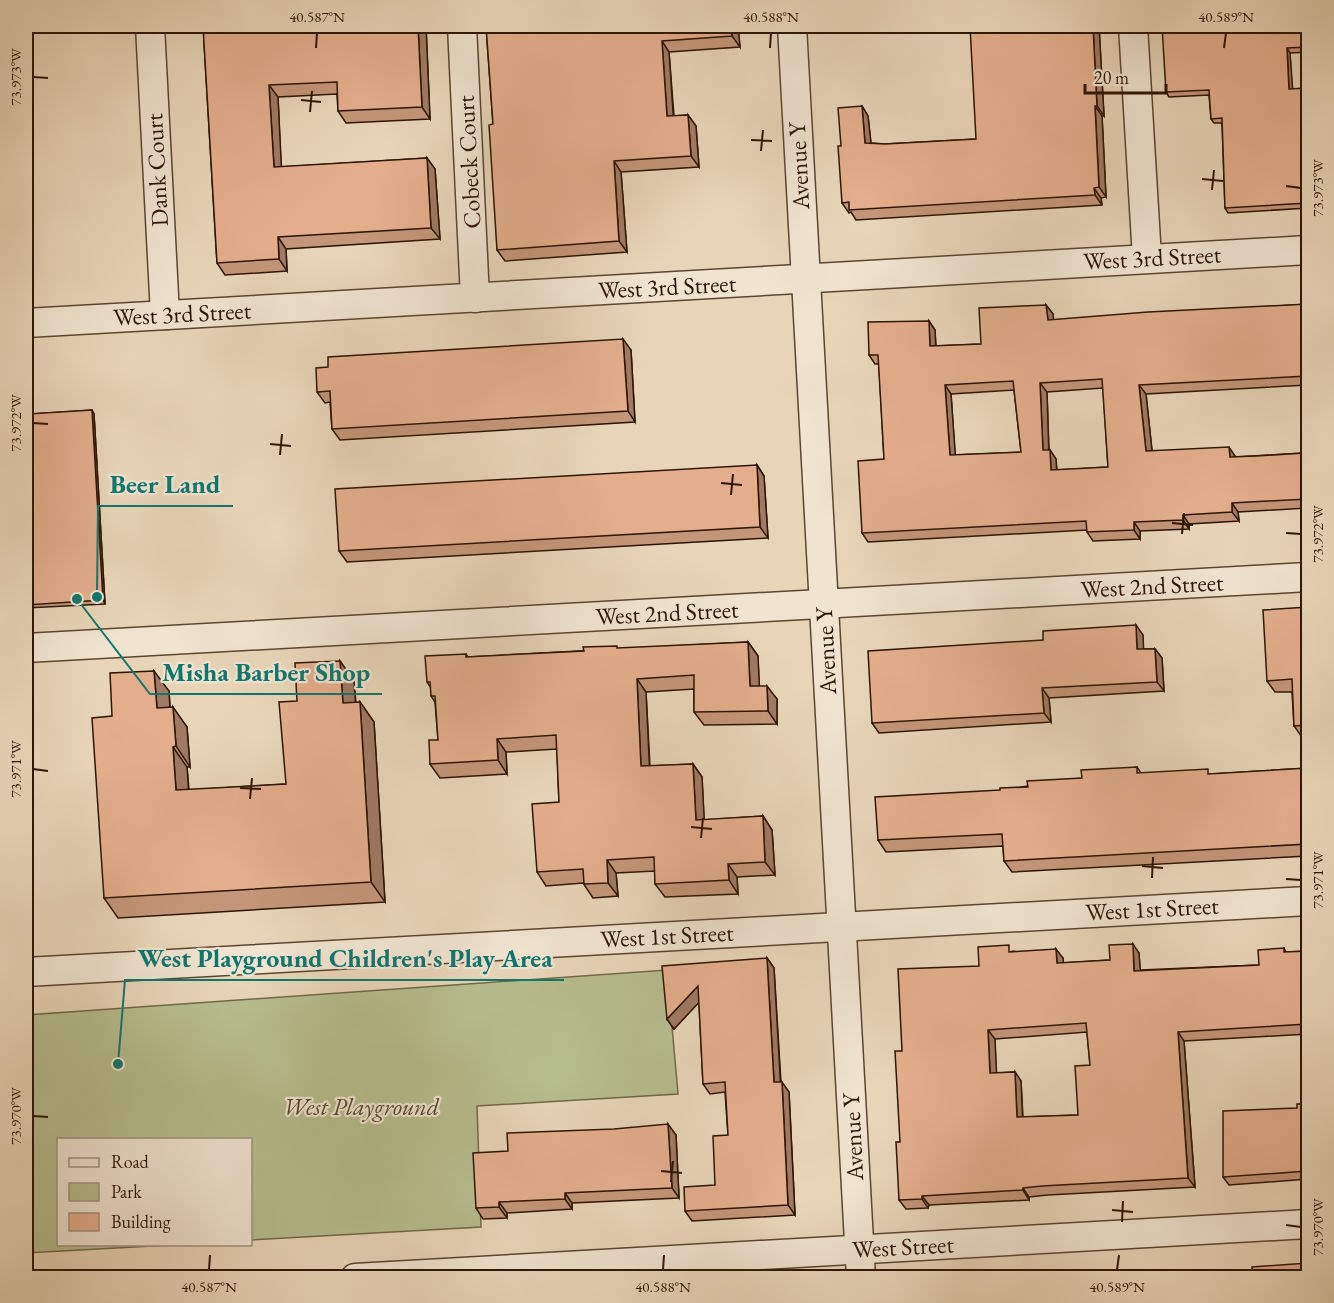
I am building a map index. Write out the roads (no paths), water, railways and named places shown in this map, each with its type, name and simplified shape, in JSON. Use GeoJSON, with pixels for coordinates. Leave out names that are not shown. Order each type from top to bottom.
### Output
{"type":"FeatureCollection","features":[{"type":"Feature","properties":{"kind":"street","name":"Dank Court"},"geometry":{"type":"LineString","coordinates":[[150,26],[165,315]]}},
{"type":"Feature","properties":{"kind":"street","name":"Cobeck Court"},"geometry":{"type":"LineString","coordinates":[[462,26],[475,298]]}},
{"type":"Feature","properties":{"kind":"street","name":"Avenue Y"},"geometry":{"type":"LineString","coordinates":[[792,26],[861,1278]]}},
{"type":"Feature","properties":{"kind":"street"},"geometry":{"type":"LineString","coordinates":[[1133,26],[1147,258]]}},
{"type":"Feature","properties":{"kind":"street","name":"West 3rd Street"},"geometry":{"type":"LineString","coordinates":[[26,323],[1308,249]]}},
{"type":"Feature","properties":{"kind":"street","name":"West 2nd Street"},"geometry":{"type":"LineString","coordinates":[[26,648],[1308,577]]}},
{"type":"Feature","properties":{"kind":"street","name":"West 1st Street"},"geometry":{"type":"LineString","coordinates":[[26,972],[1308,901]]}},
{"type":"Feature","properties":{"kind":"street","name":"West Street"},"geometry":{"type":"LineString","coordinates":[[355,1278],[1308,1224]]}},
{"type":"Feature","properties":{"kind":"place","name":"Beer Land"},"geometry":{"type":"Point","coordinates":[97,597]}},
{"type":"Feature","properties":{"kind":"place","name":"Misha Barber Shop"},"geometry":{"type":"Point","coordinates":[77,599]}},
{"type":"Feature","properties":{"kind":"place","name":"West Playground Children's Play Area"},"geometry":{"type":"Point","coordinates":[118,1064]}},
{"type":"Feature","properties":{"kind":"park label","name":"West Playground"},"geometry":{"type":"Point","coordinates":[361,1107]}}]}
